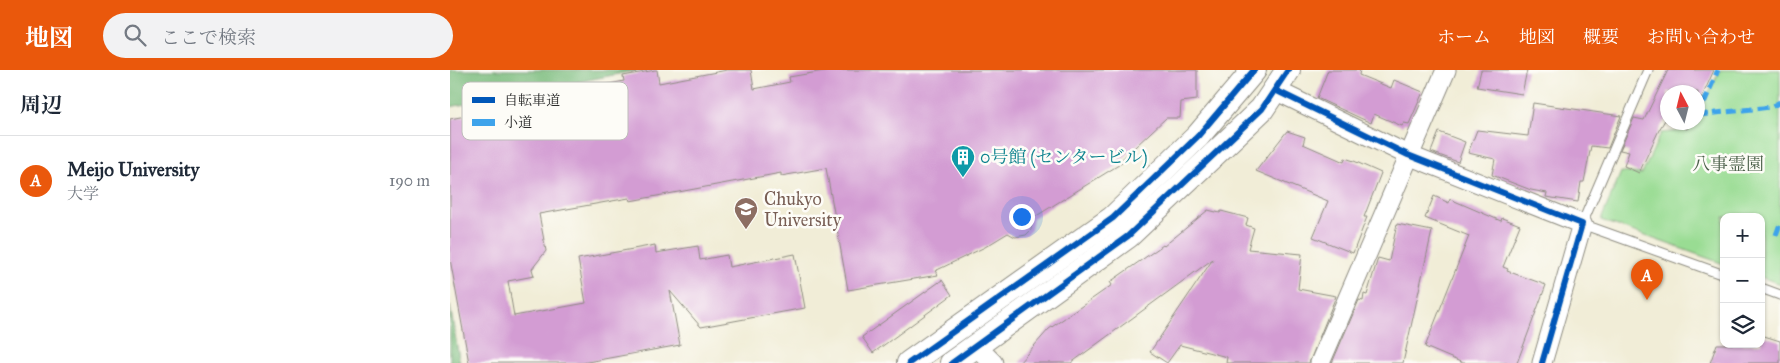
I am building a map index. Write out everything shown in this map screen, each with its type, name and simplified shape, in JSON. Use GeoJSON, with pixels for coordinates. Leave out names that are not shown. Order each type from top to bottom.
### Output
{"type":"FeatureCollection","features":[{"type":"Feature","properties":{"kind":"street"},"geometry":{"type":"LineString","coordinates":[[909,363],[1113,218],[1198,136],[1254,70]]}},
{"type":"Feature","properties":{"kind":"street"},"geometry":{"type":"LineString","coordinates":[[952,363],[1128,236],[1262,109],[1288,70]]}},
{"type":"Feature","properties":{"kind":"street"},"geometry":{"type":"LineString","coordinates":[[1320,363],[1446,70]]}},
{"type":"Feature","properties":{"kind":"street"},"geometry":{"type":"LineString","coordinates":[[1275,90],[1408,155],[1582,224],[1542,363]]}},
{"type":"Feature","properties":{"kind":"street"},"geometry":{"type":"LineString","coordinates":[[976,346],[993,363]]}},
{"type":"Feature","properties":{"kind":"lane"},"geometry":{"type":"LineString","coordinates":[[1648,70],[1582,224],[1720,274]]}},
{"type":"Feature","properties":{"kind":"lane"},"geometry":{"type":"LineString","coordinates":[[1765,289],[1780,295]]}},
{"type":"Feature","properties":{"kind":"green space"},"geometry":{"type":"Polygon","coordinates":[[[450,70],[639,70],[578,82],[462,82],[462,105],[450,107],[450,70]]]}},
{"type":"Feature","properties":{"kind":"green space","name":"八事霊園"},"geometry":{"type":"Polygon","coordinates":[[[1720,70],[1780,70],[1780,284],[1765,278],[1765,213],[1720,213],[1720,263],[1601,220],[1621,172],[1642,174],[1661,133],[1705,130],[1705,100],[1720,70]]]}},
{"type":"Feature","properties":{"kind":"green space"},"geometry":{"type":"Polygon","coordinates":[[[450,306],[460,363],[450,363],[450,306]]]}},
{"type":"Feature","properties":{"kind":"building","name":"Chukyo University"},"geometry":{"type":"Polygon","coordinates":[[[657,70],[659,83],[727,70],[751,70],[754,89],[790,82],[789,77],[830,70],[1197,70],[1197,100],[1181,102],[1180,118],[1166,118],[1120,161],[1122,163],[1033,218],[1031,230],[1026,235],[1015,237],[1008,233],[985,247],[935,271],[938,275],[848,290],[826,168],[781,176],[781,173],[630,201],[629,198],[539,214],[546,251],[532,269],[534,276],[508,281],[514,316],[586,303],[578,259],[655,245],[656,253],[698,246],[700,260],[727,255],[729,267],[795,254],[805,308],[701,327],[670,291],[680,345],[582,363],[469,363],[450,259],[450,119],[462,117],[462,140],[628,140],[628,82],[619,82],[624,81],[623,76],[657,70]]]}},
{"type":"Feature","properties":{"kind":"building"},"geometry":{"type":"Polygon","coordinates":[[[1328,70],[1360,70],[1359,75],[1391,88],[1394,80],[1423,92],[1409,124],[1404,123],[1402,126],[1374,114],[1371,123],[1317,98],[1328,70]]]}},
{"type":"Feature","properties":{"kind":"building"},"geometry":{"type":"Polygon","coordinates":[[[1481,70],[1527,70],[1522,94],[1477,87],[1481,70]]]}},
{"type":"Feature","properties":{"kind":"building"},"geometry":{"type":"Polygon","coordinates":[[[1668,70],[1714,70],[1705,90],[1705,85],[1661,85],[1668,70]]]}},
{"type":"Feature","properties":{"kind":"building"},"geometry":{"type":"Polygon","coordinates":[[[1660,87],[1660,128],[1639,173],[1624,166],[1629,152],[1620,150],[1634,118],[1644,120],[1660,87]]]}},
{"type":"Feature","properties":{"kind":"building"},"geometry":{"type":"Polygon","coordinates":[[[1533,103],[1621,116],[1608,148],[1591,146],[1584,182],[1581,182],[1578,202],[1546,197],[1547,193],[1531,190],[1492,175],[1495,159],[1468,153],[1477,130],[1528,136],[1533,103]]]}},
{"type":"Feature","properties":{"kind":"building"},"geometry":{"type":"Polygon","coordinates":[[[1287,131],[1305,137],[1303,144],[1344,162],[1345,158],[1381,173],[1364,217],[1367,217],[1353,253],[1313,237],[1328,201],[1256,171],[1287,131]]]}},
{"type":"Feature","properties":{"kind":"building"},"geometry":{"type":"Polygon","coordinates":[[[1439,132],[1465,142],[1458,162],[1431,152],[1439,132]]]}},
{"type":"Feature","properties":{"kind":"building"},"geometry":{"type":"Polygon","coordinates":[[[1434,196],[1449,203],[1450,199],[1501,221],[1502,218],[1520,225],[1503,267],[1508,269],[1507,271],[1546,285],[1517,363],[1463,363],[1425,347],[1469,236],[1425,218],[1434,196]]]}},
{"type":"Feature","properties":{"kind":"building"},"geometry":{"type":"Polygon","coordinates":[[[1208,210],[1220,213],[1221,211],[1248,218],[1246,225],[1254,228],[1248,249],[1302,254],[1298,289],[1336,296],[1309,363],[1226,363],[1227,357],[1180,345],[1167,363],[1150,352],[1213,259],[1071,363],[1019,363],[1049,329],[1112,285],[1110,282],[1164,246],[1208,210]]]}},
{"type":"Feature","properties":{"kind":"building"},"geometry":{"type":"Polygon","coordinates":[[[1397,224],[1432,231],[1403,363],[1332,363],[1359,300],[1363,301],[1364,294],[1367,295],[1378,258],[1389,261],[1397,224]]]}},
{"type":"Feature","properties":{"kind":"building"},"geometry":{"type":"Polygon","coordinates":[[[942,280],[952,295],[873,353],[862,337],[942,280]]]}},
{"type":"Feature","properties":{"kind":"building"},"geometry":{"type":"Polygon","coordinates":[[[1765,336],[1780,341],[1780,363],[1710,363],[1717,344],[1720,344],[1720,348],[1765,348],[1765,336]]]}},
{"type":"Feature","properties":{"kind":"marked path"},"geometry":{"type":"LineString","coordinates":[[1705,101],[1718,70]]}},
{"type":"Feature","properties":{"kind":"marked path"},"geometry":{"type":"LineString","coordinates":[[1705,114],[1771,107],[1780,102]]}},
{"type":"Feature","properties":{"kind":"marked path"},"geometry":{"type":"LineString","coordinates":[[1776,235],[1780,224]]}},
{"type":"Feature","properties":{"kind":"cycle path"},"geometry":{"type":"LineString","coordinates":[[909,363],[1113,218],[1198,136],[1254,70]]}},
{"type":"Feature","properties":{"kind":"cycle path"},"geometry":{"type":"LineString","coordinates":[[952,363],[1128,236],[1262,109],[1288,70]]}},
{"type":"Feature","properties":{"kind":"cycle path"},"geometry":{"type":"LineString","coordinates":[[1275,90],[1408,155],[1582,224],[1542,363]]}},
{"type":"Feature","properties":{"kind":"place","name":"0号館 (センタービル)"},"geometry":{"type":"Point","coordinates":[963,178]}},
{"type":"Feature","properties":{"kind":"place","name":"Chukyo University"},"geometry":{"type":"Point","coordinates":[746,230]}},
{"type":"Feature","properties":{"kind":"place","name":"Meijo University"},"geometry":{"type":"Point","coordinates":[1647,300]}}]}
